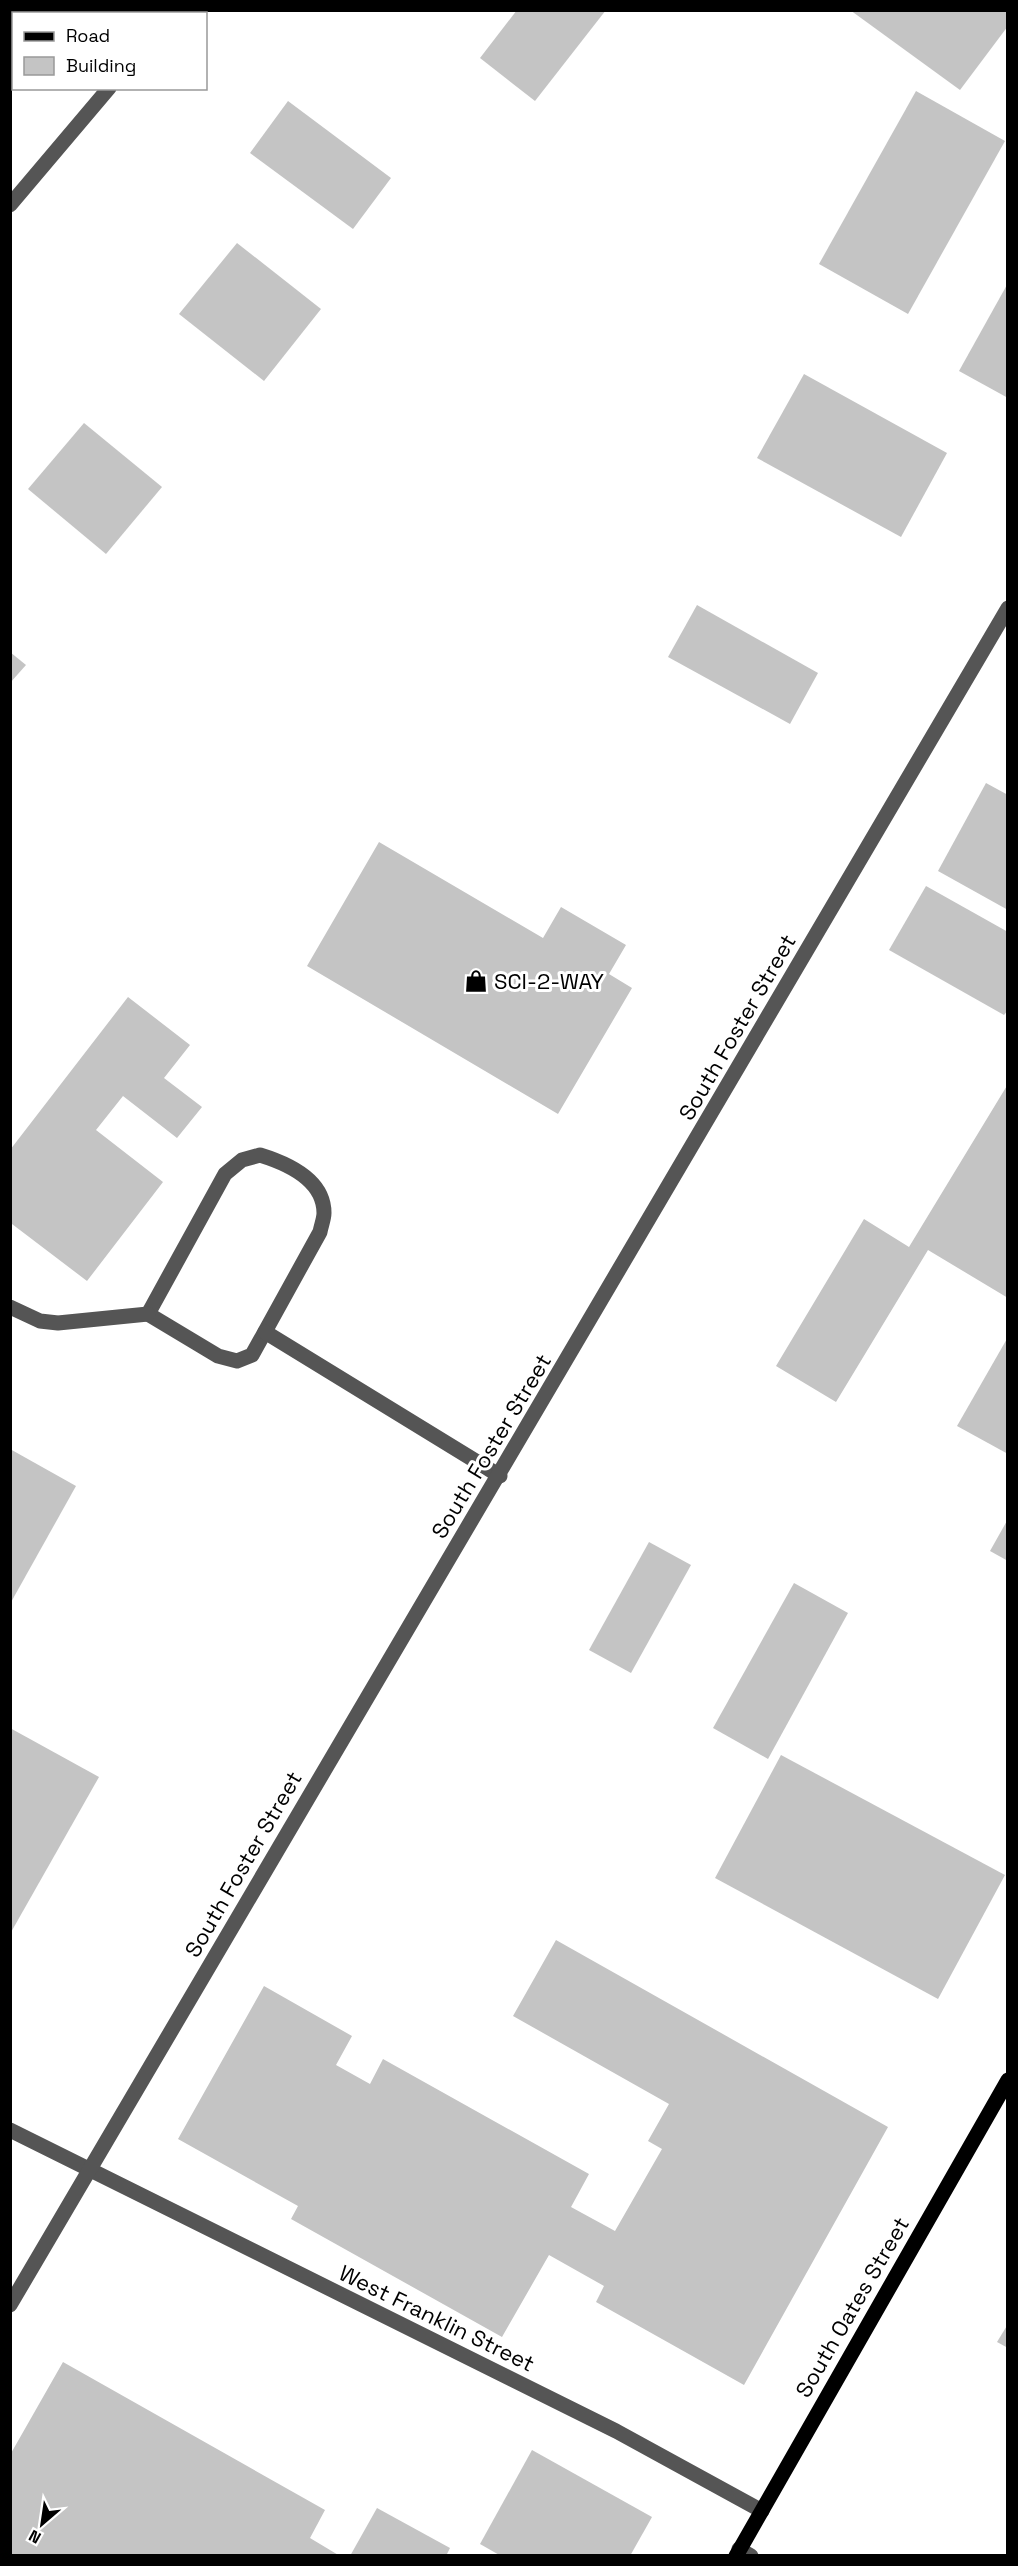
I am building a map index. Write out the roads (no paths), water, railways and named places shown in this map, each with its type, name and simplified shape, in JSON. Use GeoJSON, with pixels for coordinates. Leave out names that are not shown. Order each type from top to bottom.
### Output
{"type":"FeatureCollection","features":[{"type":"Feature","properties":{"kind":"main road","name":"South Oates Street"},"geometry":{"type":"LineString","coordinates":[[742,2553],[762,2511],[1008,2080]]}},
{"type":"Feature","properties":{"kind":"street"},"geometry":{"type":"LineString","coordinates":[[10,205],[107,90]]}},
{"type":"Feature","properties":{"kind":"street","name":"South Foster Street"},"geometry":{"type":"LineString","coordinates":[[10,2305],[500,1476],[1008,608]]}},
{"type":"Feature","properties":{"kind":"street"},"geometry":{"type":"LineString","coordinates":[[10,1307],[40,1321],[58,1323],[148,1314],[218,1356],[237,1361],[252,1355],[320,1232],[324,1213],[321,1198],[312,1182],[283,1162],[260,1155],[242,1160],[225,1174],[148,1314]]}},
{"type":"Feature","properties":{"kind":"street"},"geometry":{"type":"LineString","coordinates":[[265,1332],[500,1476]]}},
{"type":"Feature","properties":{"kind":"street","name":"West Franklin Street"},"geometry":{"type":"LineString","coordinates":[[10,2130],[605,2426],[762,2511]]}},
{"type":"Feature","properties":{"kind":"place","name":"SCI-2-WAY"},"geometry":{"type":"Point","coordinates":[476,981]}}]}
